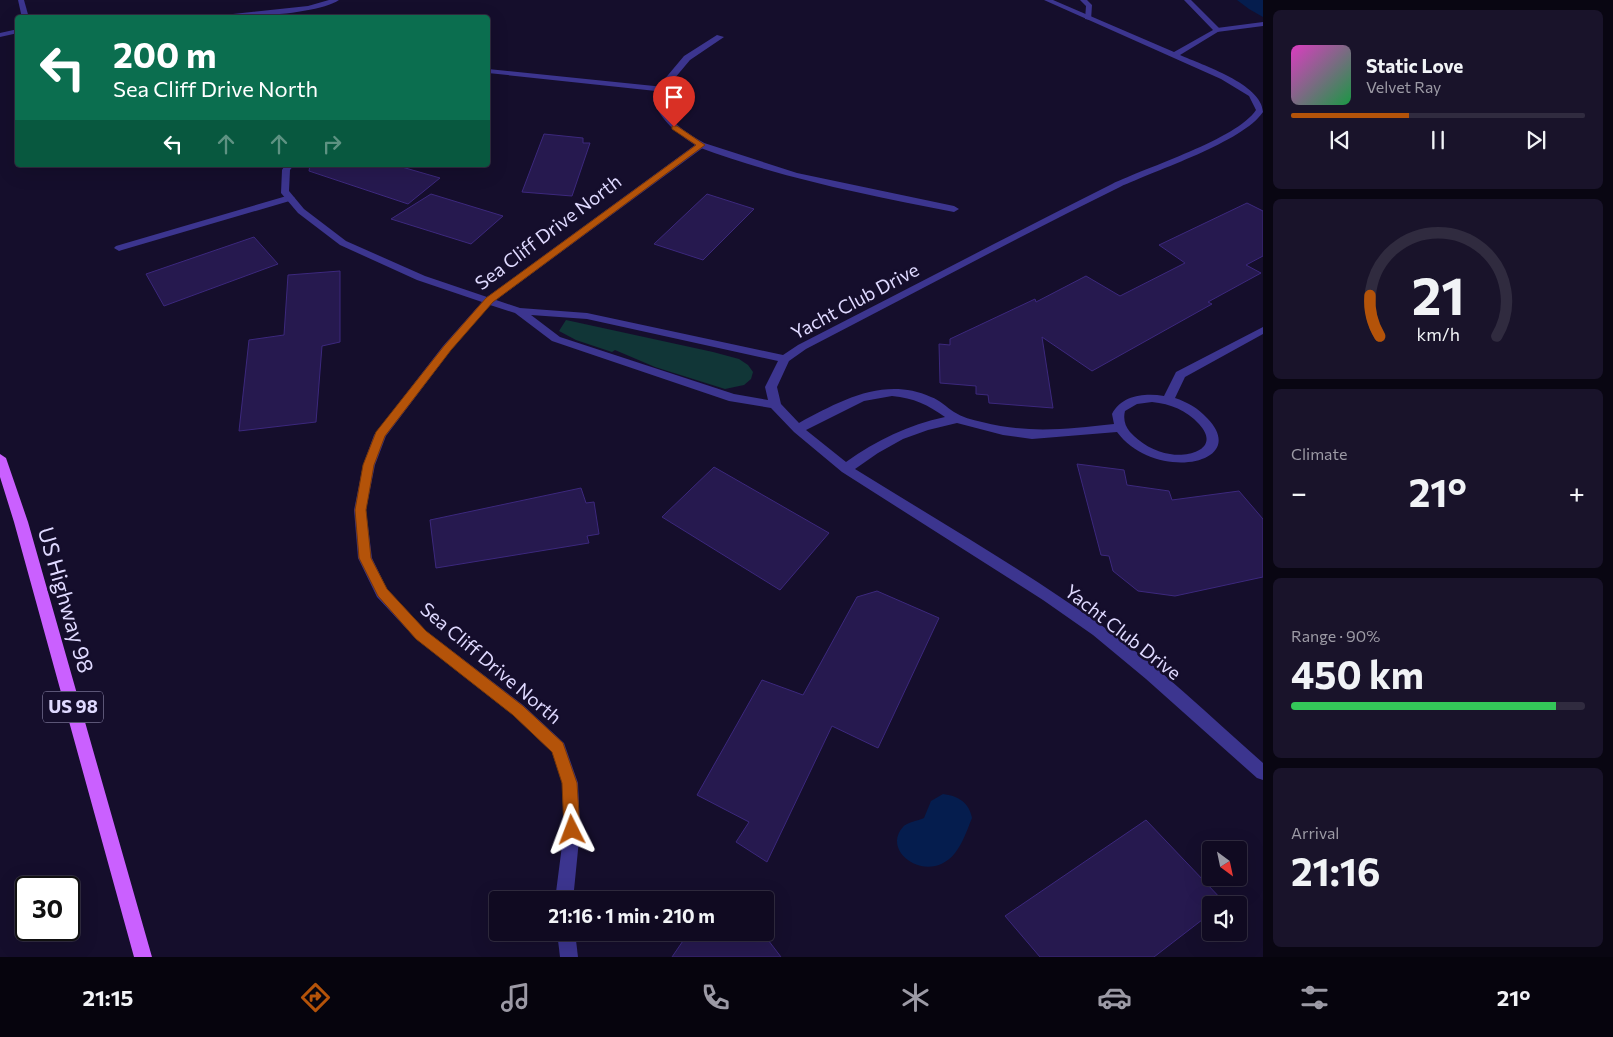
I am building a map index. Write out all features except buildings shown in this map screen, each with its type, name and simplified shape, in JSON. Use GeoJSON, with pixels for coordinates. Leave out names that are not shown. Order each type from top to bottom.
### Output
{"type":"FeatureCollection","features":[{"type":"Feature","properties":{"kind":"main road","name":"US Highway 98"},"geometry":{"type":"LineString","coordinates":[[0,458],[21,522],[143,957]]}},
{"type":"Feature","properties":{"kind":"street"},"geometry":{"type":"LineString","coordinates":[[22,0],[25,15]]}},
{"type":"Feature","properties":{"kind":"street"},"geometry":{"type":"LineString","coordinates":[[241,15],[312,10],[336,0]]}},
{"type":"Feature","properties":{"kind":"street","name":"Yacht Club Drive"},"geometry":{"type":"LineString","coordinates":[[1047,0],[1224,77],[1252,95],[1260,110],[1254,119],[1233,134],[1118,185],[802,347],[785,359],[771,387],[774,405],[798,429],[846,469],[1048,596],[1098,632],[1151,674],[1263,773]]}},
{"type":"Feature","properties":{"kind":"street"},"geometry":{"type":"LineString","coordinates":[[1083,0],[1089,5],[1089,19]]}},
{"type":"Feature","properties":{"kind":"street"},"geometry":{"type":"LineString","coordinates":[[1188,0],[1216,30]]}},
{"type":"Feature","properties":{"kind":"street"},"geometry":{"type":"LineString","coordinates":[[1175,55],[1216,30],[1263,24]]}},
{"type":"Feature","properties":{"kind":"street"},"geometry":{"type":"LineString","coordinates":[[0,28],[15,30]]}},
{"type":"Feature","properties":{"kind":"street"},"geometry":{"type":"LineString","coordinates":[[0,35],[15,31]]}},
{"type":"Feature","properties":{"kind":"street"},"geometry":{"type":"LineString","coordinates":[[720,37],[687,58],[661,89],[657,100],[664,116],[674,127],[701,145],[749,164],[789,176],[954,209]]}},
{"type":"Feature","properties":{"kind":"street"},"geometry":{"type":"LineString","coordinates":[[490,71],[661,89]]}},
{"type":"Feature","properties":{"kind":"street","name":"Sea Cliff Drive North"},"geometry":{"type":"LineString","coordinates":[[565,891],[572,821],[570,783],[558,748],[518,710],[421,635],[382,592],[365,558],[360,510],[368,465],[380,435],[441,355],[489,300],[701,145]]}},
{"type":"Feature","properties":{"kind":"street"},"geometry":{"type":"LineString","coordinates":[[288,167],[286,170],[284,191],[301,211],[343,243],[421,278],[519,311],[587,316],[785,359]]}},
{"type":"Feature","properties":{"kind":"street"},"geometry":{"type":"LineString","coordinates":[[119,248],[290,198]]}},
{"type":"Feature","properties":{"kind":"street"},"geometry":{"type":"LineString","coordinates":[[519,311],[556,339],[733,398],[774,405]]}},
{"type":"Feature","properties":{"kind":"street"},"geometry":{"type":"LineString","coordinates":[[1168,400],[1180,374],[1263,330]]}},
{"type":"Feature","properties":{"kind":"street"},"geometry":{"type":"LineString","coordinates":[[798,429],[854,399],[865,395],[891,392],[916,394],[958,419],[1004,432],[1044,436],[1121,428]]}},
{"type":"Feature","properties":{"kind":"street"},"geometry":{"type":"LineString","coordinates":[[1152,398],[1168,400],[1188,409],[1205,423],[1212,433],[1212,443],[1208,451],[1199,457],[1170,459],[1154,455],[1140,448],[1128,438],[1121,428],[1118,418],[1120,409],[1128,403],[1139,399],[1152,398]]}},
{"type":"Feature","properties":{"kind":"street"},"geometry":{"type":"LineString","coordinates":[[846,469],[876,447],[896,436],[925,425],[958,419]]}},
{"type":"Feature","properties":{"kind":"street"},"geometry":{"type":"LineString","coordinates":[[567,941],[569,957]]}},
{"type":"Feature","properties":{"kind":"green space"},"geometry":{"type":"Polygon","coordinates":[[[566,320],[739,359],[748,365],[753,372],[751,379],[744,385],[725,389],[655,367],[615,350],[612,352],[576,340],[559,331],[566,320]]]}},
{"type":"Feature","properties":{"kind":"water"},"geometry":{"type":"Polygon","coordinates":[[[1237,0],[1263,0],[1263,17],[1249,9],[1237,0]]]}},
{"type":"Feature","properties":{"kind":"water"},"geometry":{"type":"Polygon","coordinates":[[[943,794],[953,796],[962,801],[971,812],[972,818],[963,841],[955,853],[944,862],[933,866],[921,866],[911,862],[902,855],[898,846],[898,837],[905,825],[924,818],[931,801],[943,794]]]}},
{"type":"Feature","properties":{"kind":"route"},"geometry":{"type":"LineString","coordinates":[[572,830],[570,783],[558,748],[518,710],[421,635],[382,592],[365,558],[360,510],[368,465],[380,435],[447,348],[489,300],[701,145],[674,127]]}}]}
